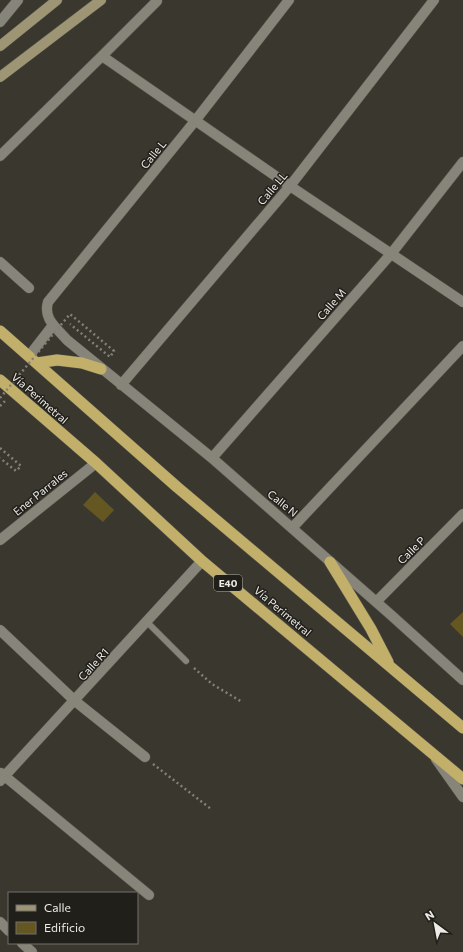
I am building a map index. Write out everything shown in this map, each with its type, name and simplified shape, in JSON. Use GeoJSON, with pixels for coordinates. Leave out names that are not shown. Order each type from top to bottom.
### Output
{"type":"FeatureCollection","features":[{"type":"Feature","properties":{"kind":"highway"},"geometry":{"type":"LineString","coordinates":[[0,331],[177,487],[463,728]]}},
{"type":"Feature","properties":{"kind":"highway"},"geometry":{"type":"LineString","coordinates":[[37,363],[57,360],[71,361],[101,368]]}},
{"type":"Feature","properties":{"kind":"highway","name":"Vía Perimetral"},"geometry":{"type":"LineString","coordinates":[[0,380],[96,463],[202,561],[463,779]]}},
{"type":"Feature","properties":{"kind":"highway"},"geometry":{"type":"LineString","coordinates":[[330,562],[371,629],[391,668]]}},
{"type":"Feature","properties":{"kind":"main road"},"geometry":{"type":"LineString","coordinates":[[0,46],[58,0]]}},
{"type":"Feature","properties":{"kind":"main road"},"geometry":{"type":"LineString","coordinates":[[0,77],[101,0]]}},
{"type":"Feature","properties":{"kind":"street"},"geometry":{"type":"LineString","coordinates":[[0,22],[18,0]]}},
{"type":"Feature","properties":{"kind":"street","name":"Calle L"},"geometry":{"type":"LineString","coordinates":[[67,340],[48,318],[46,310],[48,302],[195,121],[289,0]]}},
{"type":"Feature","properties":{"kind":"street","name":"Calle LL"},"geometry":{"type":"LineString","coordinates":[[122,385],[290,186],[434,0]]}},
{"type":"Feature","properties":{"kind":"street"},"geometry":{"type":"LineString","coordinates":[[0,156],[157,1]]}},
{"type":"Feature","properties":{"kind":"street"},"geometry":{"type":"LineString","coordinates":[[102,56],[290,186],[463,302]]}},
{"type":"Feature","properties":{"kind":"street","name":"Calle M"},"geometry":{"type":"LineString","coordinates":[[212,458],[391,254],[463,162]]}},
{"type":"Feature","properties":{"kind":"street"},"geometry":{"type":"LineString","coordinates":[[0,262],[29,288]]}},
{"type":"Feature","properties":{"kind":"street"},"geometry":{"type":"LineString","coordinates":[[29,356],[53,324]]}},
{"type":"Feature","properties":{"kind":"street","name":"Calle N"},"geometry":{"type":"LineString","coordinates":[[67,340],[212,458],[292,528],[463,346]]}},
{"type":"Feature","properties":{"kind":"street","name":"Ener Parrales"},"geometry":{"type":"LineString","coordinates":[[0,540],[96,463]]}},
{"type":"Feature","properties":{"kind":"street","name":"Calle P"},"geometry":{"type":"LineString","coordinates":[[376,602],[463,514]]}},
{"type":"Feature","properties":{"kind":"street"},"geometry":{"type":"LineString","coordinates":[[292,528],[463,680]]}},
{"type":"Feature","properties":{"kind":"street","name":"Calle R1"},"geometry":{"type":"LineString","coordinates":[[2,777],[75,701],[202,561]]}},
{"type":"Feature","properties":{"kind":"street"},"geometry":{"type":"LineString","coordinates":[[0,630],[75,701],[145,757]]}},
{"type":"Feature","properties":{"kind":"street"},"geometry":{"type":"LineString","coordinates":[[430,751],[463,797]]}},
{"type":"Feature","properties":{"kind":"street"},"geometry":{"type":"LineString","coordinates":[[2,777],[149,895]]}},
{"type":"Feature","properties":{"kind":"street"},"geometry":{"type":"LineString","coordinates":[[0,922],[8,930]]}},
{"type":"Feature","properties":{"kind":"street"},"geometry":{"type":"LineString","coordinates":[[23,944],[32,952]]}},
{"type":"Feature","properties":{"kind":"lane"},"geometry":{"type":"LineString","coordinates":[[147,622],[186,661]]}},
{"type":"Feature","properties":{"kind":"path"},"geometry":{"type":"LineString","coordinates":[[0,398],[70,314],[114,351],[110,356],[70,324]]}},
{"type":"Feature","properties":{"kind":"path"},"geometry":{"type":"LineString","coordinates":[[0,448],[21,466],[16,471],[0,458]]}},
{"type":"Feature","properties":{"kind":"path"},"geometry":{"type":"LineString","coordinates":[[186,661],[212,684],[242,702]]}},
{"type":"Feature","properties":{"kind":"path"},"geometry":{"type":"LineString","coordinates":[[145,757],[211,809]]}},
{"type":"Feature","properties":{"kind":"building"},"geometry":{"type":"Polygon","coordinates":[[[95,492],[114,510],[103,522],[83,505],[95,492]]]}},
{"type":"Feature","properties":{"kind":"building"},"geometry":{"type":"Polygon","coordinates":[[[463,612],[463,637],[450,624],[463,612]]]}}]}
